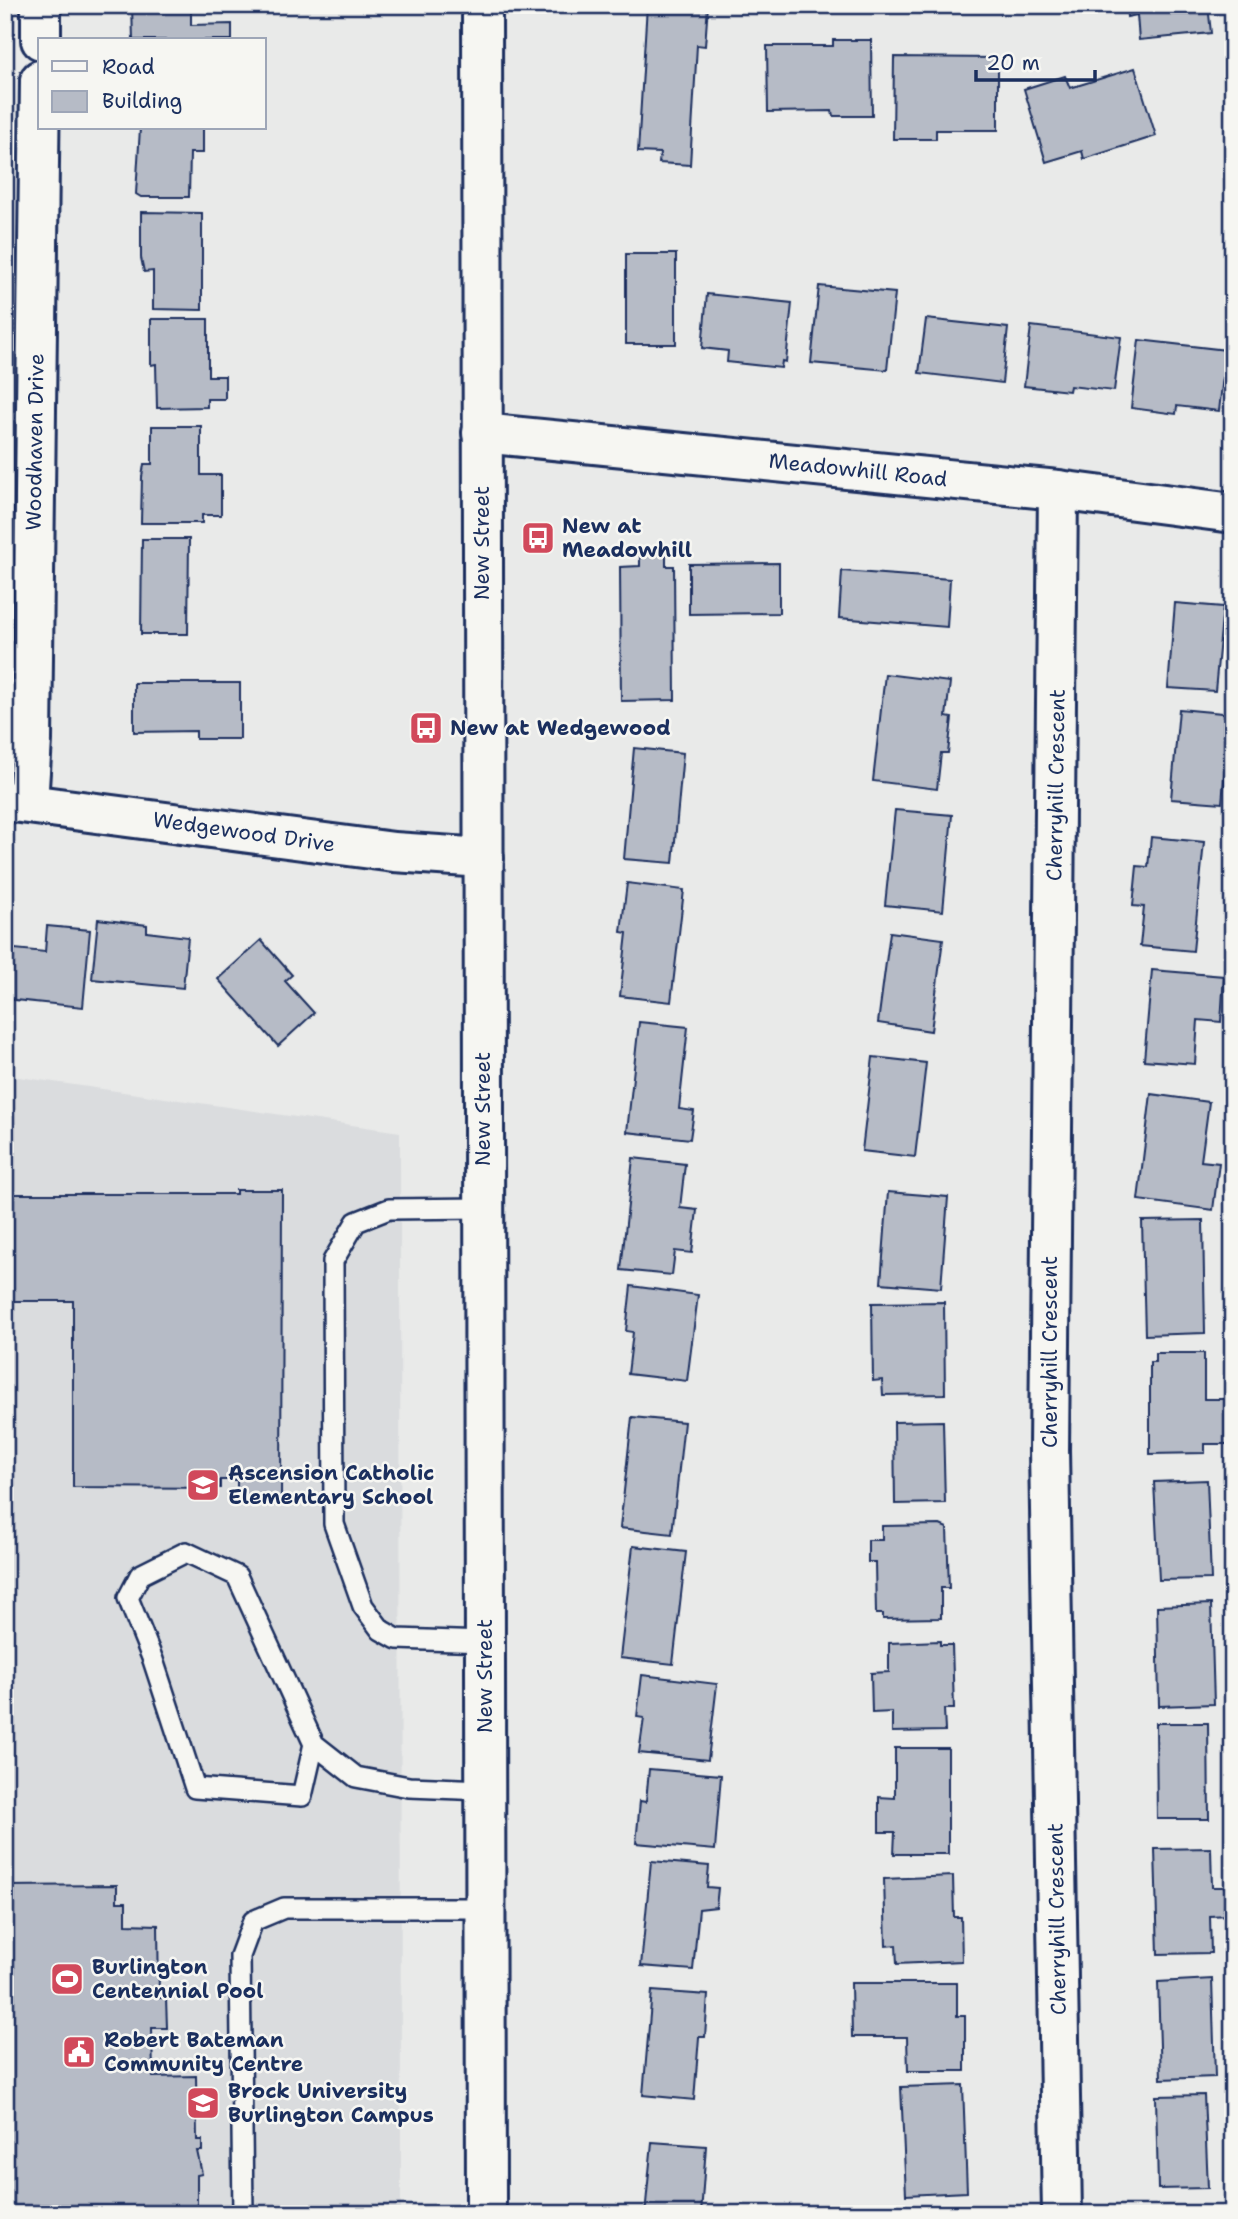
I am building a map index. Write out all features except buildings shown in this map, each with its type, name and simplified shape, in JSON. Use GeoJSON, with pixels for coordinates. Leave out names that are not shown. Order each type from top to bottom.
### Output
{"type":"FeatureCollection","features":[{"type":"Feature","properties":{"kind":"street"},"geometry":{"type":"LineString","coordinates":[[41,5],[41,38]]}},
{"type":"Feature","properties":{"kind":"street","name":"New Street"},"geometry":{"type":"LineString","coordinates":[[481,5],[486,2214]]}},
{"type":"Feature","properties":{"kind":"street","name":"Woodhaven Drive"},"geometry":{"type":"LineString","coordinates":[[17,802],[32,740],[21,288],[38,102]]}},
{"type":"Feature","properties":{"kind":"street","name":"Meadowhill Road"},"geometry":{"type":"LineString","coordinates":[[482,433],[1058,490],[1233,513]]}},
{"type":"Feature","properties":{"kind":"street","name":"Cherryhill Crescent"},"geometry":{"type":"LineString","coordinates":[[1058,490],[1049,1450],[1062,2214]]}},
{"type":"Feature","properties":{"kind":"street","name":"Wedgewood Drive"},"geometry":{"type":"LineString","coordinates":[[17,802],[394,852],[484,858]]}},
{"type":"Feature","properties":{"kind":"lane"},"geometry":{"type":"LineString","coordinates":[[483,1208],[389,1209],[356,1222],[333,1261],[334,1524],[363,1606],[382,1630],[397,1639],[485,1642]]}},
{"type":"Feature","properties":{"kind":"lane"},"geometry":{"type":"LineString","coordinates":[[314,1744],[303,1797],[195,1788],[153,1660],[128,1598],[140,1575],[186,1552],[237,1576],[314,1744],[356,1777],[409,1787],[485,1790]]}},
{"type":"Feature","properties":{"kind":"lane"},"geometry":{"type":"LineString","coordinates":[[243,2214],[240,1956],[253,1921],[284,1908],[486,1908]]}},
{"type":"Feature","properties":{"kind":"shaded area","name":"Ascension Catholic Elementary School"},"geometry":{"type":"Polygon","coordinates":[[[5,1075],[400,1132],[401,2214],[5,2214],[5,1075]]]}},
{"type":"Feature","properties":{"kind":"place","name":"New at Meadowhill"},"geometry":{"type":"Point","coordinates":[538,538]}},
{"type":"Feature","properties":{"kind":"place","name":"New at Wedgewood"},"geometry":{"type":"Point","coordinates":[426,728]}},
{"type":"Feature","properties":{"kind":"place","name":"Ascension Catholic Elementary School"},"geometry":{"type":"Point","coordinates":[203,1485]}},
{"type":"Feature","properties":{"kind":"place","name":"Burlington Centennial Pool"},"geometry":{"type":"Point","coordinates":[67,1979]}},
{"type":"Feature","properties":{"kind":"place","name":"Robert Bateman Community Centre"},"geometry":{"type":"Point","coordinates":[79,2052]}},
{"type":"Feature","properties":{"kind":"place","name":"Brock University Burlington Campus"},"geometry":{"type":"Point","coordinates":[203,2103]}}]}
